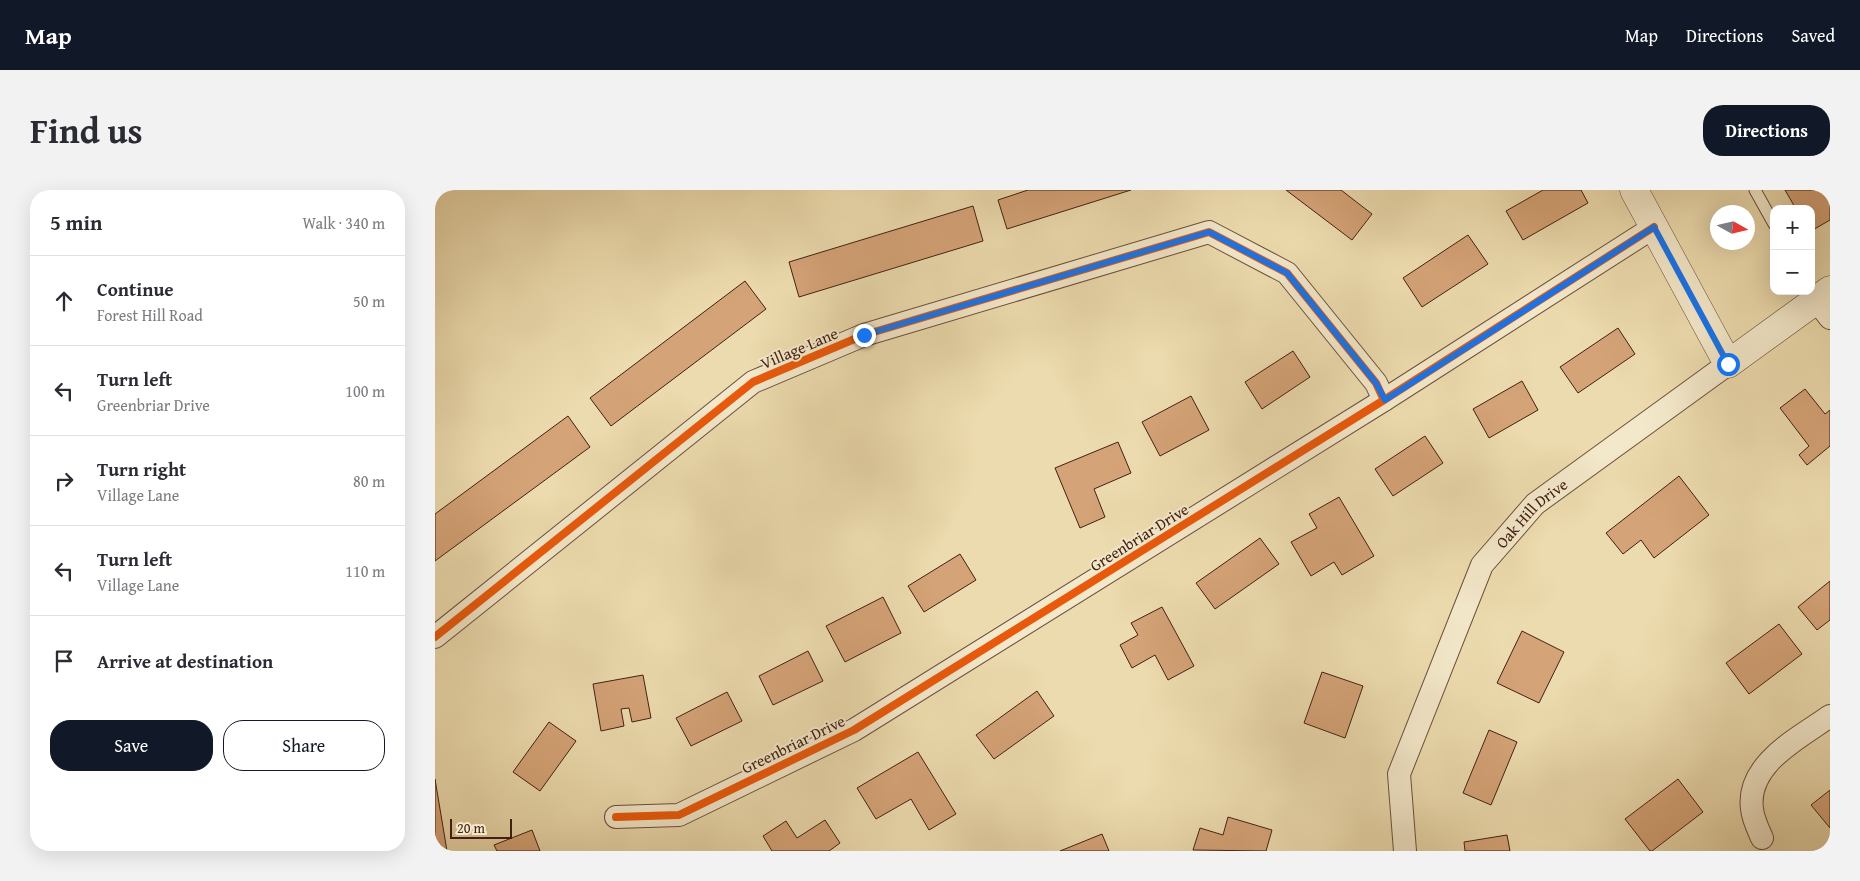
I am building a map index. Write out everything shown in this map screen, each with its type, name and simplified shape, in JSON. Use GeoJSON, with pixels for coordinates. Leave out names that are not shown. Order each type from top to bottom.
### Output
{"type":"FeatureCollection","features":[{"type":"Feature","properties":{"kind":"street"},"geometry":{"type":"LineString","coordinates":[[1634,190],[1728,364]]}},
{"type":"Feature","properties":{"kind":"street","name":"Greenbriar Drive"},"geometry":{"type":"LineString","coordinates":[[616,816],[679,815],[854,730],[1385,400],[1654,227]]}},
{"type":"Feature","properties":{"kind":"street","name":"Village Lane"},"geometry":{"type":"LineString","coordinates":[[435,638],[753,382],[864,335],[1209,232],[1287,273],[1376,383],[1385,400]]}},
{"type":"Feature","properties":{"kind":"street","name":"Oak Hill Drive"},"geometry":{"type":"LineString","coordinates":[[1405,851],[1399,774],[1482,565],[1535,504],[1728,364],[1822,300]]}},
{"type":"Feature","properties":{"kind":"street"},"geometry":{"type":"LineString","coordinates":[[1762,838],[1754,818],[1751,802],[1754,785],[1762,770],[1773,757],[1830,716]]}},
{"type":"Feature","properties":{"kind":"lane"},"geometry":{"type":"LineString","coordinates":[[1755,190],[1770,217]]}},
{"type":"Feature","properties":{"kind":"building"},"geometry":{"type":"Polygon","coordinates":[[[1028,190],[1131,190],[1007,229],[998,200],[1028,190]]]}},
{"type":"Feature","properties":{"kind":"building"},"geometry":{"type":"Polygon","coordinates":[[[1286,190],[1341,190],[1372,214],[1352,240],[1286,190]]]}},
{"type":"Feature","properties":{"kind":"building"},"geometry":{"type":"Polygon","coordinates":[[[1543,190],[1581,190],[1588,203],[1523,240],[1506,211],[1543,190]]]}},
{"type":"Feature","properties":{"kind":"building"},"geometry":{"type":"Polygon","coordinates":[[[1785,190],[1830,190],[1830,220],[1815,229],[1815,205],[1794,205],[1785,190]]]}},
{"type":"Feature","properties":{"kind":"building"},"geometry":{"type":"Polygon","coordinates":[[[973,206],[983,241],[799,297],[789,262],[973,206]]]}},
{"type":"Feature","properties":{"kind":"building"},"geometry":{"type":"Polygon","coordinates":[[[1468,235],[1488,264],[1422,307],[1403,278],[1468,235]]]}},
{"type":"Feature","properties":{"kind":"building"},"geometry":{"type":"Polygon","coordinates":[[[745,281],[766,309],[611,426],[590,398],[745,281]]]}},
{"type":"Feature","properties":{"kind":"building"},"geometry":{"type":"Polygon","coordinates":[[[1618,328],[1635,354],[1578,393],[1560,367],[1618,328]]]}},
{"type":"Feature","properties":{"kind":"building"},"geometry":{"type":"Polygon","coordinates":[[[1293,351],[1310,377],[1262,409],[1245,382],[1293,351]]]}},
{"type":"Feature","properties":{"kind":"building"},"geometry":{"type":"Polygon","coordinates":[[[1522,381],[1538,410],[1489,438],[1473,409],[1522,381]]]}},
{"type":"Feature","properties":{"kind":"building"},"geometry":{"type":"Polygon","coordinates":[[[1805,389],[1825,414],[1830,410],[1830,446],[1807,465],[1799,455],[1809,446],[1780,408],[1805,389]]]}},
{"type":"Feature","properties":{"kind":"building"},"geometry":{"type":"Polygon","coordinates":[[[1191,396],[1209,430],[1160,456],[1142,422],[1191,396]]]}},
{"type":"Feature","properties":{"kind":"building"},"geometry":{"type":"Polygon","coordinates":[[[568,416],[590,447],[435,561],[435,514],[568,416]]]}},
{"type":"Feature","properties":{"kind":"building"},"geometry":{"type":"Polygon","coordinates":[[[1425,436],[1443,463],[1393,496],[1375,469],[1425,436]]]}},
{"type":"Feature","properties":{"kind":"building"},"geometry":{"type":"Polygon","coordinates":[[[1118,442],[1131,473],[1094,489],[1105,517],[1080,528],[1055,468],[1118,442]]]}},
{"type":"Feature","properties":{"kind":"building"},"geometry":{"type":"Polygon","coordinates":[[[1679,476],[1709,515],[1654,558],[1641,540],[1623,554],[1606,533],[1679,476]]]}},
{"type":"Feature","properties":{"kind":"building"},"geometry":{"type":"Polygon","coordinates":[[[1339,497],[1374,556],[1342,575],[1334,562],[1311,576],[1291,542],[1317,528],[1309,514],[1339,497]]]}},
{"type":"Feature","properties":{"kind":"building"},"geometry":{"type":"Polygon","coordinates":[[[1260,538],[1279,564],[1215,609],[1196,583],[1260,538]]]}},
{"type":"Feature","properties":{"kind":"building"},"geometry":{"type":"Polygon","coordinates":[[[960,554],[976,580],[924,612],[908,586],[960,554]]]}},
{"type":"Feature","properties":{"kind":"building"},"geometry":{"type":"Polygon","coordinates":[[[1830,581],[1830,620],[1817,630],[1798,607],[1830,581]]]}},
{"type":"Feature","properties":{"kind":"building"},"geometry":{"type":"Polygon","coordinates":[[[883,597],[901,633],[845,662],[826,626],[883,597]]]}},
{"type":"Feature","properties":{"kind":"building"},"geometry":{"type":"Polygon","coordinates":[[[1162,607],[1194,666],[1168,680],[1155,655],[1132,668],[1120,645],[1138,635],[1131,623],[1162,607]]]}},
{"type":"Feature","properties":{"kind":"building"},"geometry":{"type":"Polygon","coordinates":[[[1779,624],[1802,654],[1749,694],[1726,663],[1779,624]]]}},
{"type":"Feature","properties":{"kind":"building"},"geometry":{"type":"Polygon","coordinates":[[[1522,631],[1564,652],[1539,703],[1497,683],[1522,631]]]}},
{"type":"Feature","properties":{"kind":"building"},"geometry":{"type":"Polygon","coordinates":[[[808,651],[823,681],[773,705],[759,676],[808,651]]]}},
{"type":"Feature","properties":{"kind":"building"},"geometry":{"type":"Polygon","coordinates":[[[1322,672],[1363,686],[1345,738],[1304,723],[1322,672]]]}},
{"type":"Feature","properties":{"kind":"building"},"geometry":{"type":"Polygon","coordinates":[[[643,675],[651,718],[632,722],[629,708],[621,709],[624,726],[601,731],[593,684],[643,675]]]}},
{"type":"Feature","properties":{"kind":"building"},"geometry":{"type":"Polygon","coordinates":[[[1037,691],[1054,716],[994,759],[976,735],[1037,691]]]}},
{"type":"Feature","properties":{"kind":"building"},"geometry":{"type":"Polygon","coordinates":[[[727,692],[742,721],[691,746],[676,718],[727,692]]]}},
{"type":"Feature","properties":{"kind":"building"},"geometry":{"type":"Polygon","coordinates":[[[549,722],[576,741],[540,791],[513,772],[549,722]]]}},
{"type":"Feature","properties":{"kind":"building"},"geometry":{"type":"Polygon","coordinates":[[[1489,730],[1517,742],[1491,805],[1463,793],[1489,730]]]}},
{"type":"Feature","properties":{"kind":"building"},"geometry":{"type":"Polygon","coordinates":[[[918,752],[956,814],[929,830],[911,799],[876,819],[857,788],[918,752]]]}},
{"type":"Feature","properties":{"kind":"building"},"geometry":{"type":"Polygon","coordinates":[[[435,779],[447,851],[435,851],[435,779]]]}},
{"type":"Feature","properties":{"kind":"building"},"geometry":{"type":"Polygon","coordinates":[[[1678,779],[1703,812],[1650,851],[1625,819],[1678,779]]]}},
{"type":"Feature","properties":{"kind":"building"},"geometry":{"type":"Polygon","coordinates":[[[1830,790],[1830,828],[1811,805],[1830,790]]]}},
{"type":"Feature","properties":{"kind":"building"},"geometry":{"type":"Polygon","coordinates":[[[1228,817],[1272,830],[1266,851],[1193,850],[1200,828],[1223,835],[1228,817]]]}},
{"type":"Feature","properties":{"kind":"building"},"geometry":{"type":"Polygon","coordinates":[[[825,820],[840,843],[829,851],[772,851],[763,836],[786,821],[797,838],[825,820]]]}},
{"type":"Feature","properties":{"kind":"building"},"geometry":{"type":"Polygon","coordinates":[[[532,830],[540,851],[497,851],[494,845],[532,830]]]}},
{"type":"Feature","properties":{"kind":"building"},"geometry":{"type":"Polygon","coordinates":[[[1102,834],[1109,851],[1060,851],[1102,834]]]}},
{"type":"Feature","properties":{"kind":"building"},"geometry":{"type":"Polygon","coordinates":[[[1507,835],[1510,851],[1465,851],[1464,842],[1507,835]]]}},
{"type":"Feature","properties":{"kind":"cycle path"},"geometry":{"type":"LineString","coordinates":[[616,817],[679,815],[854,730],[1384,400],[1654,227]]}},
{"type":"Feature","properties":{"kind":"cycle path"},"geometry":{"type":"LineString","coordinates":[[435,637],[753,382],[864,335],[1209,232],[1287,273],[1376,383],[1384,400]]}},
{"type":"Feature","properties":{"kind":"route"},"geometry":{"type":"LineString","coordinates":[[864,335],[1209,232],[1287,273],[1376,383],[1385,400],[1654,227],[1728,364]]}}]}
